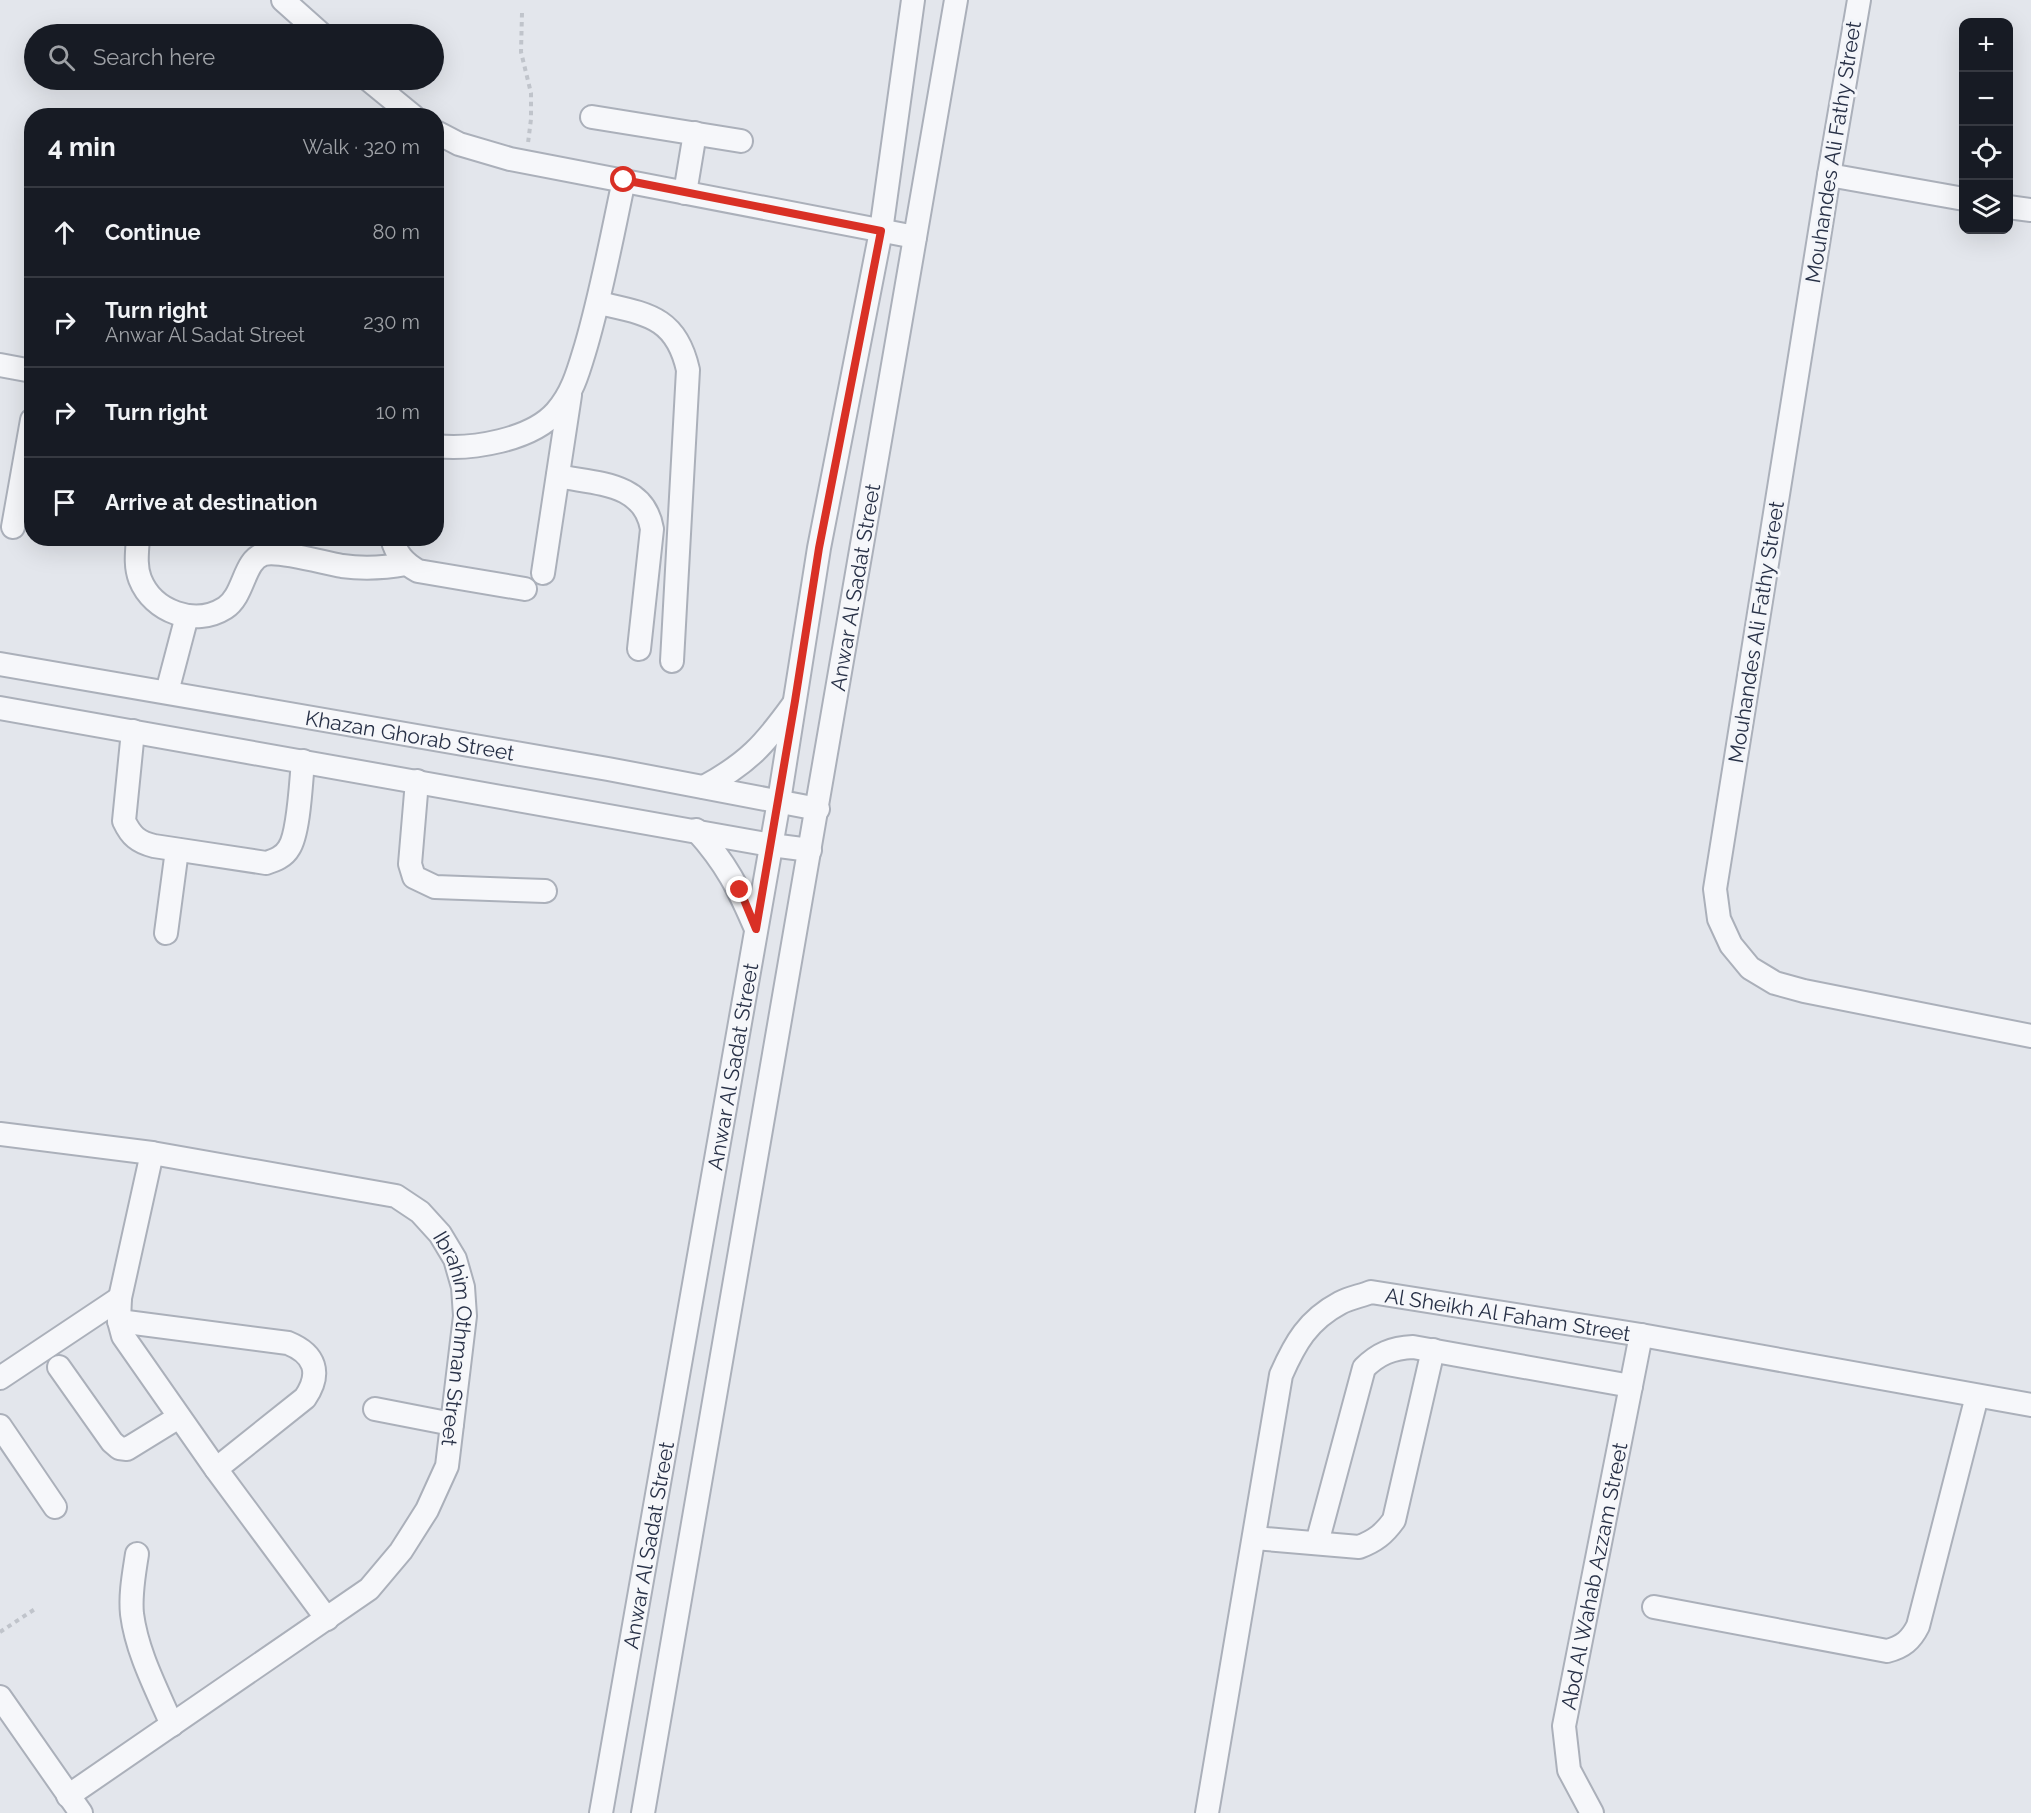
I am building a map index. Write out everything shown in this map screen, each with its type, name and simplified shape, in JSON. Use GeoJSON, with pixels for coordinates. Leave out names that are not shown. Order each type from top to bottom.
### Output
{"type":"FeatureCollection","features":[{"type":"Feature","properties":{"kind":"street","name":"Anwar Al Sadat Street"},"geometry":{"type":"LineString","coordinates":[[601,1813],[779,801],[821,536],[881,231],[913,0]]}},
{"type":"Feature","properties":{"kind":"street","name":"Anwar Al Sadat Street"},"geometry":{"type":"LineString","coordinates":[[643,1813],[956,0]]}},
{"type":"Feature","properties":{"kind":"street","name":"Mouhandes Ali Fathy Street"},"geometry":{"type":"LineString","coordinates":[[1859,0],[1715,889],[1719,919],[1731,945],[1750,968],[1776,983],[1804,991],[2031,1036]]}},
{"type":"Feature","properties":{"kind":"street"},"geometry":{"type":"LineString","coordinates":[[291,3],[311,24]]}},
{"type":"Feature","properties":{"kind":"street"},"geometry":{"type":"LineString","coordinates":[[381,90],[403,108]]}},
{"type":"Feature","properties":{"kind":"street"},"geometry":{"type":"LineString","coordinates":[[592,117],[741,141]]}},
{"type":"Feature","properties":{"kind":"street"},"geometry":{"type":"LineString","coordinates":[[685,193],[695,133]]}},
{"type":"Feature","properties":{"kind":"street"},"geometry":{"type":"LineString","coordinates":[[444,136],[459,144],[526,162],[915,237]]}},
{"type":"Feature","properties":{"kind":"street"},"geometry":{"type":"LineString","coordinates":[[1829,175],[1959,198]]}},
{"type":"Feature","properties":{"kind":"street"},"geometry":{"type":"LineString","coordinates":[[543,573],[571,391],[598,303],[624,180]]}},
{"type":"Feature","properties":{"kind":"street"},"geometry":{"type":"LineString","coordinates":[[2013,208],[2031,210]]}},
{"type":"Feature","properties":{"kind":"street"},"geometry":{"type":"LineString","coordinates":[[598,303],[649,315],[664,324],[676,338],[684,353],[688,370],[672,661]]}},
{"type":"Feature","properties":{"kind":"street"},"geometry":{"type":"LineString","coordinates":[[0,365],[24,370]]}},
{"type":"Feature","properties":{"kind":"street"},"geometry":{"type":"LineString","coordinates":[[444,446],[472,447],[500,442],[531,430],[555,413],[571,391]]}},
{"type":"Feature","properties":{"kind":"street"},"geometry":{"type":"LineString","coordinates":[[13,527],[24,465]]}},
{"type":"Feature","properties":{"kind":"street"},"geometry":{"type":"LineString","coordinates":[[558,476],[621,489],[633,495],[650,516],[652,530],[639,649]]}},
{"type":"Feature","properties":{"kind":"street"},"geometry":{"type":"LineString","coordinates":[[138,546],[137,564],[140,579],[147,593],[171,612],[187,616],[213,613],[230,603],[240,589],[253,561],[264,554],[372,569],[406,564]]}},
{"type":"Feature","properties":{"kind":"street"},"geometry":{"type":"LineString","coordinates":[[394,546],[406,564],[418,572],[525,589]]}},
{"type":"Feature","properties":{"kind":"street"},"geometry":{"type":"LineString","coordinates":[[648,570],[678,564]]}},
{"type":"Feature","properties":{"kind":"street"},"geometry":{"type":"LineString","coordinates":[[166,692],[187,616]]}},
{"type":"Feature","properties":{"kind":"street","name":"Khazan Ghorab Street"},"geometry":{"type":"LineString","coordinates":[[0,665],[166,692],[818,809]]}},
{"type":"Feature","properties":{"kind":"street"},"geometry":{"type":"LineString","coordinates":[[704,787],[728,774],[749,758],[767,740],[795,701]]}},
{"type":"Feature","properties":{"kind":"street"},"geometry":{"type":"LineString","coordinates":[[0,708],[771,845],[810,850]]}},
{"type":"Feature","properties":{"kind":"street"},"geometry":{"type":"LineString","coordinates":[[133,731],[123,821],[130,834],[140,843],[177,850],[266,863],[280,858],[290,847],[294,833],[303,761]]}},
{"type":"Feature","properties":{"kind":"street"},"geometry":{"type":"LineString","coordinates":[[417,781],[410,864],[414,876],[435,887],[545,891]]}},
{"type":"Feature","properties":{"kind":"street"},"geometry":{"type":"LineString","coordinates":[[696,830],[728,869],[740,890],[756,929]]}},
{"type":"Feature","properties":{"kind":"street"},"geometry":{"type":"LineString","coordinates":[[166,933],[177,850]]}},
{"type":"Feature","properties":{"kind":"street","name":"Ibrahim Othman Street"},"geometry":{"type":"LineString","coordinates":[[0,1134],[152,1153],[396,1196],[420,1212],[440,1233],[455,1259],[463,1287],[465,1317],[447,1466],[427,1510],[401,1551],[369,1589],[172,1725],[74,1804]]}},
{"type":"Feature","properties":{"kind":"street"},"geometry":{"type":"LineString","coordinates":[[152,1153],[120,1298],[119,1321],[123,1336],[216,1469],[327,1619]]}},
{"type":"Feature","properties":{"kind":"street","name":"Al Sheikh Al Faham Street"},"geometry":{"type":"LineString","coordinates":[[1207,1813],[1281,1375],[1294,1345],[1314,1320],[1341,1302],[1371,1292],[1641,1335],[2031,1405]]}},
{"type":"Feature","properties":{"kind":"street"},"geometry":{"type":"LineString","coordinates":[[3,1370],[120,1298]]}},
{"type":"Feature","properties":{"kind":"street"},"geometry":{"type":"LineString","coordinates":[[119,1321],[288,1343],[301,1348],[311,1358],[315,1372],[313,1386],[305,1398],[216,1469]]}},
{"type":"Feature","properties":{"kind":"street","name":"Abd Al Wahab Azzam Street"},"geometry":{"type":"LineString","coordinates":[[1592,1813],[1569,1770],[1564,1726],[1641,1335]]}},
{"type":"Feature","properties":{"kind":"street"},"geometry":{"type":"LineString","coordinates":[[1317,1543],[1364,1368],[1380,1355],[1399,1347],[1413,1347],[1631,1386]]}},
{"type":"Feature","properties":{"kind":"street"},"geometry":{"type":"LineString","coordinates":[[1254,1538],[1359,1546],[1374,1541],[1386,1532],[1394,1520],[1432,1350]]}},
{"type":"Feature","properties":{"kind":"street"},"geometry":{"type":"LineString","coordinates":[[59,1367],[118,1448],[127,1449],[179,1417]]}},
{"type":"Feature","properties":{"kind":"street"},"geometry":{"type":"LineString","coordinates":[[1653,1607],[1887,1651],[1907,1643],[1918,1626],[1977,1396]]}},
{"type":"Feature","properties":{"kind":"street"},"geometry":{"type":"LineString","coordinates":[[375,1409],[452,1424]]}},
{"type":"Feature","properties":{"kind":"street"},"geometry":{"type":"LineString","coordinates":[[0,1426],[55,1507]]}},
{"type":"Feature","properties":{"kind":"street"},"geometry":{"type":"LineString","coordinates":[[137,1554],[132,1584],[132,1615],[143,1655],[172,1725]]}},
{"type":"Feature","properties":{"kind":"street"},"geometry":{"type":"LineString","coordinates":[[0,1697],[74,1804]]}},
{"type":"Feature","properties":{"kind":"path"},"geometry":{"type":"LineString","coordinates":[[522,13],[521,52],[531,93],[531,119],[526,162]]}},
{"type":"Feature","properties":{"kind":"path"},"geometry":{"type":"LineString","coordinates":[[0,1632],[35,1609]]}},
{"type":"Feature","properties":{"kind":"route"},"geometry":{"type":"LineString","coordinates":[[624,180],[881,231],[819,548],[779,801],[756,929],[740,890]]}}]}
